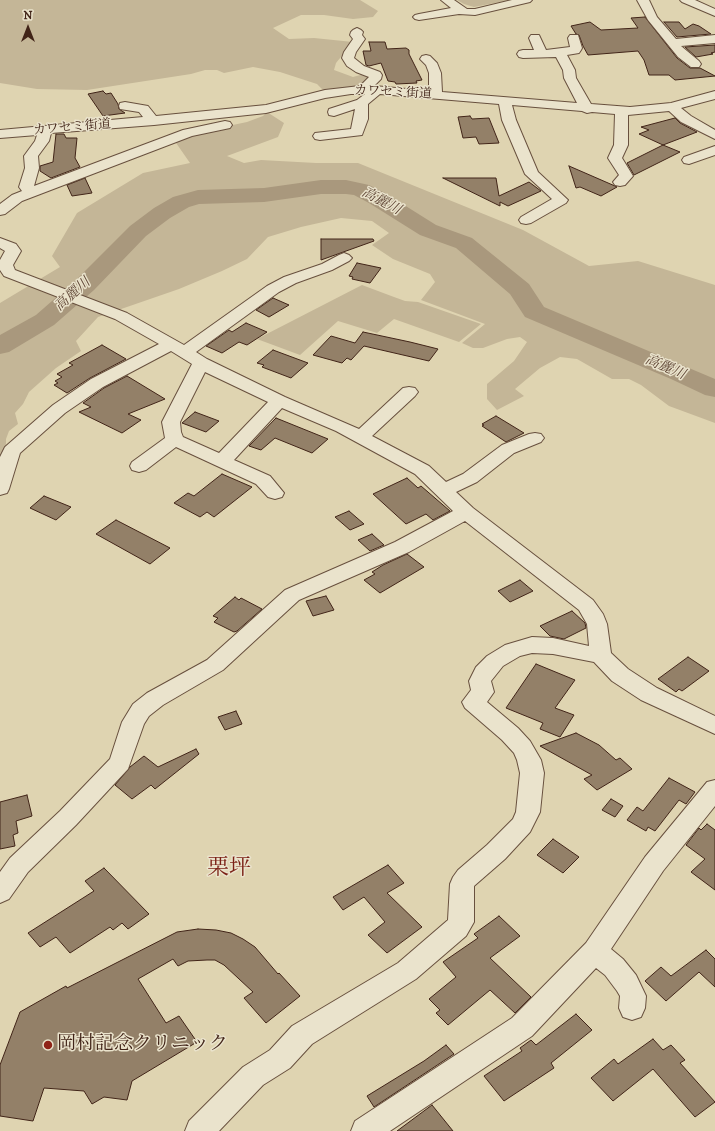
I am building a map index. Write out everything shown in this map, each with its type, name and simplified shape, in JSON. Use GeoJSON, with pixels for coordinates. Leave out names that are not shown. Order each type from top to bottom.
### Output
{"type":"FeatureCollection","features":[{"type":"Feature","properties":{"kind":"street"},"geometry":{"type":"LineString","coordinates":[[447,0],[464,12],[475,12],[526,0]]}},
{"type":"Feature","properties":{"kind":"street"},"geometry":{"type":"LineString","coordinates":[[643,0],[652,18],[682,54],[695,64]]}},
{"type":"Feature","properties":{"kind":"street"},"geometry":{"type":"LineString","coordinates":[[686,0],[715,13]]}},
{"type":"Feature","properties":{"kind":"street"},"geometry":{"type":"LineString","coordinates":[[419,17],[461,10]]}},
{"type":"Feature","properties":{"kind":"street"},"geometry":{"type":"LineString","coordinates":[[357,32],[356,35],[359,39],[350,52],[348,58],[351,63],[376,75],[375,80],[363,90]]}},
{"type":"Feature","properties":{"kind":"street"},"geometry":{"type":"LineString","coordinates":[[534,38],[540,52],[543,54]]}},
{"type":"Feature","properties":{"kind":"street"},"geometry":{"type":"LineString","coordinates":[[523,54],[560,54],[575,50],[574,38]]}},
{"type":"Feature","properties":{"kind":"street"},"geometry":{"type":"LineString","coordinates":[[674,43],[715,39]]}},
{"type":"Feature","properties":{"kind":"street"},"geometry":{"type":"LineString","coordinates":[[560,54],[569,70],[570,78],[587,109]]}},
{"type":"Feature","properties":{"kind":"street"},"geometry":{"type":"LineString","coordinates":[[426,59],[431,63],[435,73],[436,96]]}},
{"type":"Feature","properties":{"kind":"street","name":"カワセミ街道"},"geometry":{"type":"LineString","coordinates":[[0,134],[154,121],[266,108],[338,92],[363,90],[621,111],[672,107],[715,95]]}},
{"type":"Feature","properties":{"kind":"street"},"geometry":{"type":"LineString","coordinates":[[334,112],[362,104],[377,90]]}},
{"type":"Feature","properties":{"kind":"street"},"geometry":{"type":"LineString","coordinates":[[505,102],[509,120],[532,174],[561,200],[526,220]]}},
{"type":"Feature","properties":{"kind":"street"},"geometry":{"type":"LineString","coordinates":[[320,136],[357,132],[361,119],[362,104]]}},
{"type":"Feature","properties":{"kind":"street"},"geometry":{"type":"LineString","coordinates":[[125,106],[143,109],[154,121]]}},
{"type":"Feature","properties":{"kind":"street"},"geometry":{"type":"LineString","coordinates":[[559,120],[560,106]]}},
{"type":"Feature","properties":{"kind":"street"},"geometry":{"type":"LineString","coordinates":[[672,107],[686,118],[715,135]]}},
{"type":"Feature","properties":{"kind":"street"},"geometry":{"type":"LineString","coordinates":[[0,211],[17,198],[188,133],[252,118],[265,112],[266,108]]}},
{"type":"Feature","properties":{"kind":"street"},"geometry":{"type":"LineString","coordinates":[[620,182],[626,176],[615,158],[621,145],[621,111]]}},
{"type":"Feature","properties":{"kind":"street"},"geometry":{"type":"LineString","coordinates":[[33,192],[26,187],[32,168],[31,156],[42,141],[45,130]]}},
{"type":"Feature","properties":{"kind":"street"},"geometry":{"type":"LineString","coordinates":[[689,160],[715,150]]}},
{"type":"Feature","properties":{"kind":"street"},"geometry":{"type":"LineString","coordinates":[[0,242],[11,247],[13,251],[5,265],[9,273],[122,316],[201,363],[279,401],[361,436],[422,470],[466,512],[586,605],[593,614],[597,624],[601,656]]}},
{"type":"Feature","properties":{"kind":"street"},"geometry":{"type":"LineString","coordinates":[[0,490],[11,450],[59,409],[97,383],[178,348],[290,280],[327,267],[344,258]]}},
{"type":"Feature","properties":{"kind":"street"},"geometry":{"type":"LineString","coordinates":[[201,363],[171,422],[175,440],[223,460],[263,480],[276,493]]}},
{"type":"Feature","properties":{"kind":"street"},"geometry":{"type":"LineString","coordinates":[[361,436],[409,392]]}},
{"type":"Feature","properties":{"kind":"street"},"geometry":{"type":"LineString","coordinates":[[223,460],[279,401]]}},
{"type":"Feature","properties":{"kind":"street"},"geometry":{"type":"LineString","coordinates":[[444,491],[470,478],[508,449],[535,438]]}},
{"type":"Feature","properties":{"kind":"street"},"geometry":{"type":"LineString","coordinates":[[139,466],[175,440]]}},
{"type":"Feature","properties":{"kind":"street"},"geometry":{"type":"LineString","coordinates":[[0,892],[19,865],[68,818],[120,763],[133,722],[141,710],[155,699],[215,665],[292,595],[402,547],[466,512]]}},
{"type":"Feature","properties":{"kind":"street"},"geometry":{"type":"LineString","coordinates":[[210,1128],[253,1076],[280,1060],[302,1034],[407,971],[457,928],[461,922],[462,884],[467,877],[496,852],[522,825],[528,812],[532,773],[528,760],[522,747],[510,734],[473,702],[484,692],[480,681],[484,673],[495,661],[513,650],[532,646],[553,646],[601,656],[620,675],[649,694],[715,726]]}},
{"type":"Feature","properties":{"kind":"street"},"geometry":{"type":"LineString","coordinates":[[365,1131],[522,1027],[595,951],[654,864],[715,789]]}},
{"type":"Feature","properties":{"kind":"street"},"geometry":{"type":"LineString","coordinates":[[595,951],[614,967],[627,984],[632,996],[632,1008]]}},
{"type":"Feature","properties":{"kind":"shaded area"},"geometry":{"type":"Polygon","coordinates":[[[0,0],[360,0],[378,11],[373,17],[353,19],[324,15],[301,15],[273,28],[289,39],[314,38],[353,42],[336,63],[334,70],[353,77],[364,74],[373,75],[364,86],[323,90],[317,84],[280,72],[253,67],[224,73],[217,70],[205,70],[191,74],[87,90],[37,89],[0,83],[0,0]]]}},
{"type":"Feature","properties":{"kind":"shaded area"},"geometry":{"type":"Polygon","coordinates":[[[457,0],[510,0],[474,7],[457,0]]]}},
{"type":"Feature","properties":{"kind":"shaded area"},"geometry":{"type":"Polygon","coordinates":[[[267,112],[284,123],[278,137],[227,156],[244,163],[261,160],[316,163],[358,163],[523,230],[589,266],[638,261],[715,285],[715,423],[669,406],[641,385],[629,379],[612,379],[577,359],[560,357],[540,368],[515,389],[524,396],[497,410],[487,399],[487,384],[514,361],[527,342],[520,337],[507,339],[483,348],[473,348],[462,343],[485,324],[421,300],[435,282],[430,274],[393,259],[372,245],[389,233],[372,221],[341,218],[301,227],[268,237],[247,259],[222,271],[179,289],[98,317],[76,341],[81,351],[56,368],[29,392],[23,404],[15,413],[18,424],[9,431],[6,439],[6,450],[0,476],[0,303],[60,267],[52,256],[77,213],[143,173],[190,163],[174,140],[190,134],[247,122],[263,116],[267,112]]]}},
{"type":"Feature","properties":{"kind":"shaded area"},"geometry":{"type":"Polygon","coordinates":[[[362,285],[405,301],[418,302],[481,324],[459,342],[394,319],[377,333],[338,321],[300,355],[257,339],[362,285]]]}},
{"type":"Feature","properties":{"kind":"building"},"geometry":{"type":"Polygon","coordinates":[[[645,17],[677,58],[690,68],[700,68],[715,76],[675,80],[669,75],[649,75],[644,60],[638,51],[588,55],[579,35],[576,34],[571,26],[590,22],[601,30],[638,28],[631,18],[645,17]]]}},
{"type":"Feature","properties":{"kind":"building"},"geometry":{"type":"Polygon","coordinates":[[[664,22],[679,22],[685,29],[693,24],[711,34],[677,37],[664,22]]]}},
{"type":"Feature","properties":{"kind":"building"},"geometry":{"type":"Polygon","coordinates":[[[369,42],[385,42],[387,49],[406,48],[409,50],[409,54],[422,80],[416,81],[417,83],[396,84],[395,82],[388,81],[381,63],[369,66],[366,65],[363,51],[371,51],[369,42]]]}},
{"type":"Feature","properties":{"kind":"building"},"geometry":{"type":"Polygon","coordinates":[[[715,45],[715,52],[711,53],[713,54],[696,57],[685,47],[715,45]]]}},
{"type":"Feature","properties":{"kind":"building"},"geometry":{"type":"Polygon","coordinates":[[[103,91],[106,94],[111,93],[118,104],[119,109],[125,113],[103,116],[88,94],[103,91]]]}},
{"type":"Feature","properties":{"kind":"building"},"geometry":{"type":"Polygon","coordinates":[[[470,116],[472,119],[489,118],[499,143],[479,144],[476,137],[463,138],[458,117],[470,116]]]}},
{"type":"Feature","properties":{"kind":"building"},"geometry":{"type":"Polygon","coordinates":[[[675,118],[680,123],[697,132],[663,145],[639,134],[649,130],[641,127],[675,118]]]}},
{"type":"Feature","properties":{"kind":"building"},"geometry":{"type":"Polygon","coordinates":[[[56,134],[64,134],[66,138],[77,138],[75,158],[80,167],[51,178],[40,171],[40,166],[53,162],[56,134]]]}},
{"type":"Feature","properties":{"kind":"building"},"geometry":{"type":"Polygon","coordinates":[[[663,145],[680,152],[634,175],[627,163],[663,145]]]}},
{"type":"Feature","properties":{"kind":"building"},"geometry":{"type":"Polygon","coordinates":[[[569,166],[617,187],[601,196],[580,187],[576,188],[569,166]]]}},
{"type":"Feature","properties":{"kind":"building"},"geometry":{"type":"Polygon","coordinates":[[[85,178],[92,193],[72,196],[67,185],[85,178]]]}},
{"type":"Feature","properties":{"kind":"building"},"geometry":{"type":"Polygon","coordinates":[[[443,178],[496,178],[499,196],[529,182],[541,191],[508,206],[500,202],[500,206],[443,178]]]}},
{"type":"Feature","properties":{"kind":"building"},"geometry":{"type":"Polygon","coordinates":[[[321,239],[373,239],[374,241],[321,260],[321,239]]]}},
{"type":"Feature","properties":{"kind":"building"},"geometry":{"type":"Polygon","coordinates":[[[357,263],[381,268],[370,283],[352,279],[353,277],[349,276],[357,263]]]}},
{"type":"Feature","properties":{"kind":"building"},"geometry":{"type":"Polygon","coordinates":[[[273,298],[289,305],[269,317],[256,310],[273,298]]]}},
{"type":"Feature","properties":{"kind":"building"},"geometry":{"type":"Polygon","coordinates":[[[246,323],[267,332],[247,345],[239,342],[222,353],[206,346],[229,330],[232,332],[246,323]]]}},
{"type":"Feature","properties":{"kind":"building"},"geometry":{"type":"Polygon","coordinates":[[[363,332],[438,349],[429,361],[364,346],[351,360],[347,358],[342,363],[313,355],[331,336],[355,343],[363,332]]]}},
{"type":"Feature","properties":{"kind":"building"},"geometry":{"type":"Polygon","coordinates":[[[102,345],[126,359],[90,378],[67,393],[54,385],[58,383],[55,381],[62,377],[57,374],[73,365],[69,363],[102,345]]]}},
{"type":"Feature","properties":{"kind":"building"},"geometry":{"type":"Polygon","coordinates":[[[273,350],[308,363],[291,378],[262,367],[264,365],[257,363],[273,350]]]}},
{"type":"Feature","properties":{"kind":"building"},"geometry":{"type":"Polygon","coordinates":[[[127,376],[165,399],[128,414],[141,420],[122,433],[79,412],[91,407],[83,403],[104,388],[127,376]]]}},
{"type":"Feature","properties":{"kind":"building"},"geometry":{"type":"Polygon","coordinates":[[[195,412],[219,421],[206,432],[182,423],[195,412]]]}},
{"type":"Feature","properties":{"kind":"building"},"geometry":{"type":"Polygon","coordinates":[[[496,416],[524,433],[506,442],[482,426],[484,425],[482,424],[496,416]]]}},
{"type":"Feature","properties":{"kind":"building"},"geometry":{"type":"Polygon","coordinates":[[[276,418],[328,439],[312,453],[275,438],[261,450],[249,446],[276,418]]]}},
{"type":"Feature","properties":{"kind":"building"},"geometry":{"type":"Polygon","coordinates":[[[222,474],[252,487],[214,517],[207,512],[200,517],[174,503],[188,493],[194,496],[222,474]]]}},
{"type":"Feature","properties":{"kind":"building"},"geometry":{"type":"Polygon","coordinates":[[[407,478],[418,488],[421,486],[450,511],[433,520],[426,514],[406,524],[373,494],[407,478]]]}},
{"type":"Feature","properties":{"kind":"building"},"geometry":{"type":"Polygon","coordinates":[[[44,496],[71,507],[56,520],[30,508],[44,496]]]}},
{"type":"Feature","properties":{"kind":"building"},"geometry":{"type":"Polygon","coordinates":[[[349,511],[364,524],[350,530],[335,517],[349,511]]]}},
{"type":"Feature","properties":{"kind":"building"},"geometry":{"type":"Polygon","coordinates":[[[116,520],[170,548],[150,564],[96,534],[116,520]]]}},
{"type":"Feature","properties":{"kind":"building"},"geometry":{"type":"Polygon","coordinates":[[[372,534],[384,545],[370,551],[358,540],[372,534]]]}},
{"type":"Feature","properties":{"kind":"building"},"geometry":{"type":"Polygon","coordinates":[[[407,554],[424,567],[380,593],[364,580],[375,574],[372,572],[383,565],[407,554]]]}},
{"type":"Feature","properties":{"kind":"building"},"geometry":{"type":"Polygon","coordinates":[[[520,580],[533,591],[510,602],[498,591],[520,580]]]}},
{"type":"Feature","properties":{"kind":"building"},"geometry":{"type":"Polygon","coordinates":[[[326,596],[334,610],[313,616],[306,601],[326,596]]]}},
{"type":"Feature","properties":{"kind":"building"},"geometry":{"type":"Polygon","coordinates":[[[235,597],[239,600],[241,598],[262,609],[234,632],[214,622],[218,618],[213,616],[235,597]]]}},
{"type":"Feature","properties":{"kind":"building"},"geometry":{"type":"Polygon","coordinates":[[[572,611],[585,623],[586,628],[564,639],[550,636],[540,626],[572,611]]]}},
{"type":"Feature","properties":{"kind":"building"},"geometry":{"type":"Polygon","coordinates":[[[688,657],[709,671],[682,691],[679,689],[676,692],[658,679],[688,657]]]}},
{"type":"Feature","properties":{"kind":"building"},"geometry":{"type":"Polygon","coordinates":[[[536,664],[575,680],[555,708],[574,715],[560,737],[540,729],[543,723],[506,708],[536,664]]]}},
{"type":"Feature","properties":{"kind":"building"},"geometry":{"type":"Polygon","coordinates":[[[236,711],[242,724],[225,730],[218,717],[236,711]]]}},
{"type":"Feature","properties":{"kind":"building"},"geometry":{"type":"Polygon","coordinates":[[[576,733],[599,745],[616,760],[620,758],[632,769],[597,790],[584,779],[592,775],[540,746],[576,733]]]}},
{"type":"Feature","properties":{"kind":"building"},"geometry":{"type":"Polygon","coordinates":[[[196,749],[199,754],[155,789],[151,785],[132,799],[115,785],[130,767],[144,756],[158,767],[196,749]]]}},
{"type":"Feature","properties":{"kind":"building"},"geometry":{"type":"Polygon","coordinates":[[[669,778],[695,792],[686,804],[679,800],[655,831],[648,827],[646,831],[627,820],[637,807],[643,811],[669,778]]]}},
{"type":"Feature","properties":{"kind":"building"},"geometry":{"type":"Polygon","coordinates":[[[27,795],[32,816],[16,821],[18,833],[13,835],[15,846],[0,849],[0,802],[27,795]]]}},
{"type":"Feature","properties":{"kind":"building"},"geometry":{"type":"Polygon","coordinates":[[[611,799],[623,806],[615,817],[602,810],[611,799]]]}},
{"type":"Feature","properties":{"kind":"building"},"geometry":{"type":"Polygon","coordinates":[[[707,824],[715,830],[715,890],[691,872],[705,859],[686,845],[699,828],[701,830],[707,824]]]}},
{"type":"Feature","properties":{"kind":"building"},"geometry":{"type":"Polygon","coordinates":[[[553,839],[579,857],[563,873],[537,855],[553,839]]]}},
{"type":"Feature","properties":{"kind":"building"},"geometry":{"type":"Polygon","coordinates":[[[388,865],[404,883],[387,893],[422,927],[387,953],[368,935],[385,922],[364,897],[343,910],[333,897],[388,865]]]}},
{"type":"Feature","properties":{"kind":"building"},"geometry":{"type":"Polygon","coordinates":[[[104,868],[149,914],[128,929],[122,923],[113,930],[110,927],[70,953],[56,937],[40,947],[28,933],[94,891],[85,881],[104,868]]]}},
{"type":"Feature","properties":{"kind":"building"},"geometry":{"type":"Polygon","coordinates":[[[499,916],[520,936],[490,958],[531,997],[515,1013],[490,990],[448,1025],[436,1013],[440,1010],[429,999],[456,977],[443,962],[478,938],[474,934],[499,916]]]}},
{"type":"Feature","properties":{"kind":"building"},"geometry":{"type":"Polygon","coordinates":[[[198,929],[231,933],[243,939],[255,947],[278,974],[279,973],[300,996],[266,1023],[244,998],[253,992],[224,965],[215,960],[207,960],[188,961],[178,966],[173,959],[138,979],[166,1023],[179,1016],[197,1042],[132,1081],[127,1100],[104,1097],[92,1104],[84,1091],[44,1088],[33,1121],[0,1116],[0,1065],[20,1012],[66,986],[67,988],[177,932],[198,929]]]}},
{"type":"Feature","properties":{"kind":"building"},"geometry":{"type":"Polygon","coordinates":[[[706,950],[715,959],[715,987],[699,972],[666,1001],[645,981],[661,967],[671,976],[706,950]]]}},
{"type":"Feature","properties":{"kind":"building"},"geometry":{"type":"Polygon","coordinates":[[[576,1014],[592,1030],[551,1063],[554,1068],[504,1101],[484,1076],[522,1051],[520,1048],[531,1040],[536,1045],[576,1014]]]}},
{"type":"Feature","properties":{"kind":"building"},"geometry":{"type":"Polygon","coordinates":[[[653,1039],[663,1050],[671,1045],[685,1060],[680,1063],[715,1102],[695,1117],[653,1069],[613,1101],[591,1078],[614,1059],[618,1064],[653,1039]]]}},
{"type":"Feature","properties":{"kind":"building"},"geometry":{"type":"Polygon","coordinates":[[[446,1045],[454,1054],[374,1107],[367,1096],[424,1061],[446,1045]]]}},
{"type":"Feature","properties":{"kind":"building"},"geometry":{"type":"Polygon","coordinates":[[[432,1105],[453,1131],[397,1131],[432,1105]]]}},
{"type":"Feature","properties":{"kind":"waterway","name":"高麗川"},"geometry":{"type":"LineString","coordinates":[[0,346],[45,320],[85,285],[138,231],[162,213],[181,202],[198,197],[264,195],[321,187],[346,187],[361,190],[377,198],[428,230],[464,243],[520,289],[534,312],[681,373],[715,389]]}},
{"type":"Feature","properties":{"kind":"place","name":"岡村記念クリニック"},"geometry":{"type":"Point","coordinates":[48,1045]}},
{"type":"Feature","properties":{"kind":"district","name":"栗坪"},"geometry":{"type":"Point","coordinates":[229,869]}}]}
